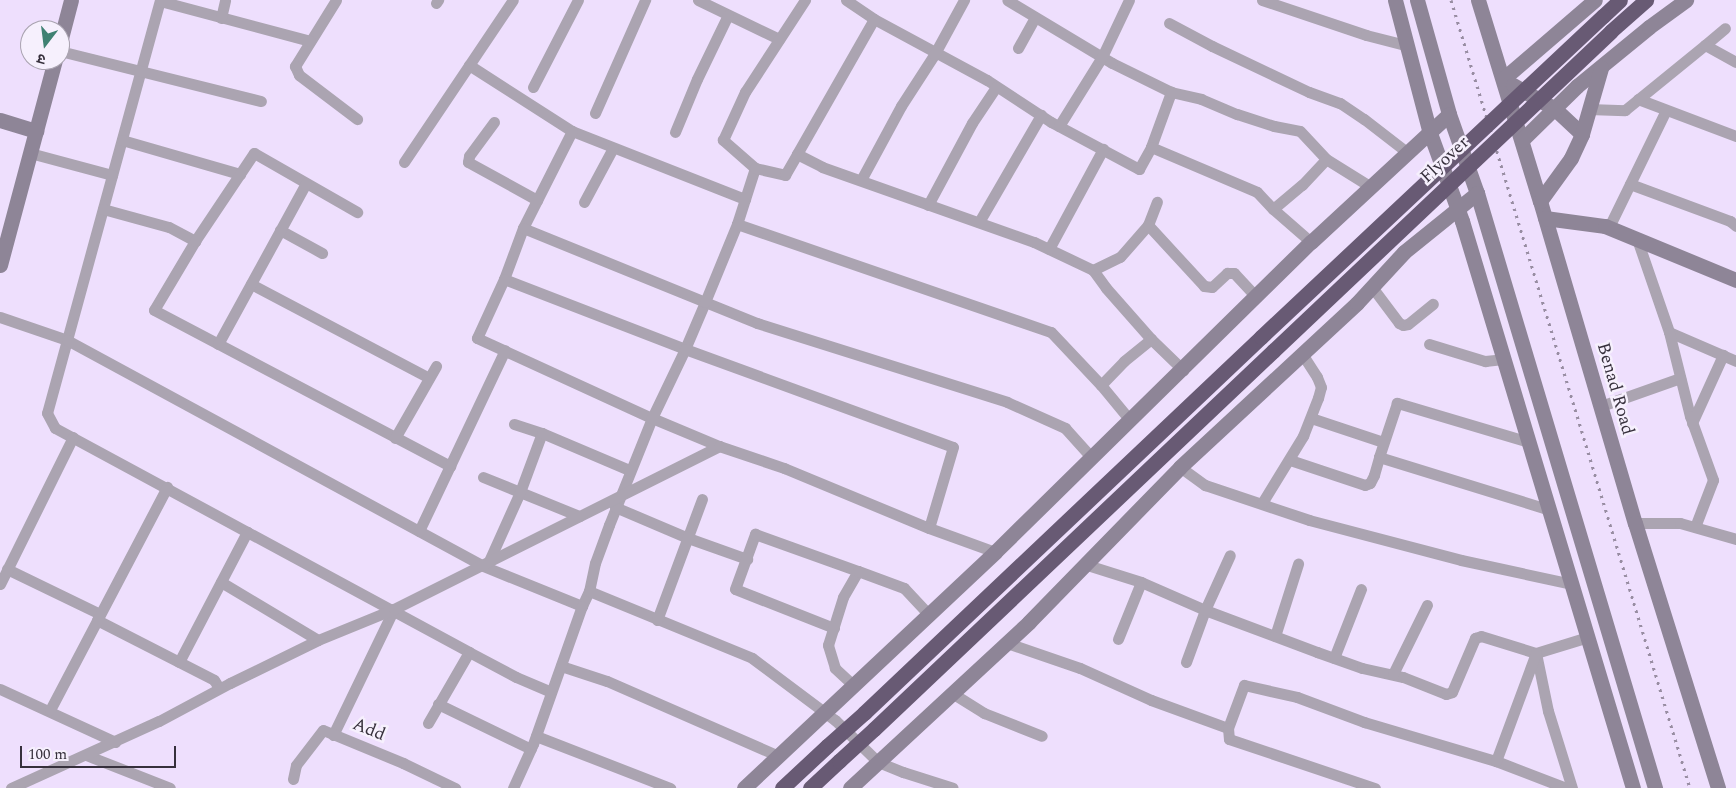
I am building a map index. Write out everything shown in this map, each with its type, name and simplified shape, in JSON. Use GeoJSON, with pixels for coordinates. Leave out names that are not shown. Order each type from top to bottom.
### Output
{"type":"FeatureCollection","features":[{"type":"Feature","properties":{"kind":"highway","name":"Flyover"},"geometry":{"type":"LineString","coordinates":[[782,788],[864,713],[1620,0]]}},
{"type":"Feature","properties":{"kind":"highway","name":"Flyover"},"geometry":{"type":"LineString","coordinates":[[810,788],[1446,185],[1646,0]]}},
{"type":"Feature","properties":{"kind":"main road"},"geometry":{"type":"LineString","coordinates":[[66,20],[71,0]]}},
{"type":"Feature","properties":{"kind":"main road"},"geometry":{"type":"LineString","coordinates":[[1395,0],[1405,44],[1430,133],[1457,207],[1633,788]]}},
{"type":"Feature","properties":{"kind":"main road"},"geometry":{"type":"LineString","coordinates":[[1417,0],[1449,114],[1477,193],[1655,788]]}},
{"type":"Feature","properties":{"kind":"main road","name":"Benad Road"},"geometry":{"type":"LineString","coordinates":[[1478,0],[1522,140],[1635,523],[1718,788]]}},
{"type":"Feature","properties":{"kind":"main road"},"geometry":{"type":"LineString","coordinates":[[1582,134],[1555,109],[1503,79],[1595,0]]}},
{"type":"Feature","properties":{"kind":"main road"},"geometry":{"type":"LineString","coordinates":[[1522,140],[1577,86],[1649,27],[1686,0]]}},
{"type":"Feature","properties":{"kind":"main road"},"geometry":{"type":"LineString","coordinates":[[1540,200],[1571,158],[1582,134],[1601,68]]}},
{"type":"Feature","properties":{"kind":"main road"},"geometry":{"type":"LineString","coordinates":[[0,265],[52,70]]}},
{"type":"Feature","properties":{"kind":"main road"},"geometry":{"type":"LineString","coordinates":[[744,788],[995,552],[1183,370],[1311,242],[1449,114]]}},
{"type":"Feature","properties":{"kind":"main road"},"geometry":{"type":"LineString","coordinates":[[0,120],[36,131]]}},
{"type":"Feature","properties":{"kind":"main road"},"geometry":{"type":"LineString","coordinates":[[850,788],[1006,643],[1180,467],[1372,287],[1404,252],[1457,207],[1477,193]]}},
{"type":"Feature","properties":{"kind":"main road"},"geometry":{"type":"LineString","coordinates":[[1545,218],[1609,227],[1736,280]]}},
{"type":"Feature","properties":{"kind":"street"},"geometry":{"type":"LineString","coordinates":[[222,18],[225,0]]}},
{"type":"Feature","properties":{"kind":"street"},"geometry":{"type":"LineString","coordinates":[[336,0],[295,66],[299,75],[357,119]]}},
{"type":"Feature","properties":{"kind":"street"},"geometry":{"type":"LineString","coordinates":[[404,162],[513,0]]}},
{"type":"Feature","properties":{"kind":"street"},"geometry":{"type":"LineString","coordinates":[[533,87],[578,0]]}},
{"type":"Feature","properties":{"kind":"street"},"geometry":{"type":"LineString","coordinates":[[596,113],[645,0]]}},
{"type":"Feature","properties":{"kind":"street"},"geometry":{"type":"LineString","coordinates":[[698,0],[779,39]]}},
{"type":"Feature","properties":{"kind":"street"},"geometry":{"type":"LineString","coordinates":[[804,0],[745,92],[723,140],[732,151],[755,168],[785,175],[874,19]]}},
{"type":"Feature","properties":{"kind":"street"},"geometry":{"type":"LineString","coordinates":[[846,0],[874,19],[996,87],[1059,126],[1139,169],[1151,148],[1171,92]]}},
{"type":"Feature","properties":{"kind":"street"},"geometry":{"type":"LineString","coordinates":[[861,180],[901,106],[935,52],[964,0]]}},
{"type":"Feature","properties":{"kind":"street"},"geometry":{"type":"LineString","coordinates":[[1008,0],[1024,4],[1035,17],[1102,57],[1171,92],[1201,100],[1274,126],[1300,131],[1326,159],[1371,187]]}},
{"type":"Feature","properties":{"kind":"street"},"geometry":{"type":"LineString","coordinates":[[1059,126],[1102,57],[1129,0]]}},
{"type":"Feature","properties":{"kind":"street"},"geometry":{"type":"LineString","coordinates":[[1262,0],[1325,22],[1405,44]]}},
{"type":"Feature","properties":{"kind":"street"},"geometry":{"type":"LineString","coordinates":[[310,41],[160,1],[48,413],[55,428],[394,609],[469,652],[516,677],[551,692]]}},
{"type":"Feature","properties":{"kind":"street"},"geometry":{"type":"LineString","coordinates":[[675,132],[697,78],[728,15]]}},
{"type":"Feature","properties":{"kind":"street"},"geometry":{"type":"LineString","coordinates":[[1018,48],[1035,17]]}},
{"type":"Feature","properties":{"kind":"street"},"geometry":{"type":"LineString","coordinates":[[1169,23],[1212,46],[1340,104],[1364,119],[1408,154]]}},
{"type":"Feature","properties":{"kind":"street"},"geometry":{"type":"LineString","coordinates":[[1588,109],[1625,110],[1725,28]]}},
{"type":"Feature","properties":{"kind":"street"},"geometry":{"type":"LineString","coordinates":[[1705,45],[1736,62]]}},
{"type":"Feature","properties":{"kind":"street"},"geometry":{"type":"LineString","coordinates":[[70,53],[261,100]]}},
{"type":"Feature","properties":{"kind":"street"},"geometry":{"type":"LineString","coordinates":[[469,65],[572,131],[746,199]]}},
{"type":"Feature","properties":{"kind":"street"},"geometry":{"type":"LineString","coordinates":[[928,205],[972,123],[996,87]]}},
{"type":"Feature","properties":{"kind":"street"},"geometry":{"type":"LineString","coordinates":[[1638,99],[1736,136]]}},
{"type":"Feature","properties":{"kind":"street"},"geometry":{"type":"LineString","coordinates":[[1609,227],[1666,110]]}},
{"type":"Feature","properties":{"kind":"street"},"geometry":{"type":"LineString","coordinates":[[979,222],[1041,115]]}},
{"type":"Feature","properties":{"kind":"street"},"geometry":{"type":"LineString","coordinates":[[494,122],[469,156],[468,162],[537,200]]}},
{"type":"Feature","properties":{"kind":"street"},"geometry":{"type":"LineString","coordinates":[[572,131],[523,228],[504,279],[478,338],[652,418],[719,446],[784,468],[929,528],[995,552]]}},
{"type":"Feature","properties":{"kind":"street"},"geometry":{"type":"LineString","coordinates":[[122,140],[240,174]]}},
{"type":"Feature","properties":{"kind":"street"},"geometry":{"type":"LineString","coordinates":[[584,202],[613,148]]}},
{"type":"Feature","properties":{"kind":"street"},"geometry":{"type":"LineString","coordinates":[[1151,148],[1257,192],[1273,209],[1311,242]]}},
{"type":"Feature","properties":{"kind":"street"},"geometry":{"type":"LineString","coordinates":[[1049,249],[1103,149]]}},
{"type":"Feature","properties":{"kind":"street"},"geometry":{"type":"LineString","coordinates":[[30,153],[112,175]]}},
{"type":"Feature","properties":{"kind":"street"},"geometry":{"type":"LineString","coordinates":[[357,212],[254,153],[195,241],[154,310],[450,466]]}},
{"type":"Feature","properties":{"kind":"street"},"geometry":{"type":"LineString","coordinates":[[797,154],[822,167],[979,222],[1049,249],[1093,270],[1106,288],[1183,370]]}},
{"type":"Feature","properties":{"kind":"street"},"geometry":{"type":"LineString","coordinates":[[1273,209],[1302,185],[1326,159]]}},
{"type":"Feature","properties":{"kind":"street"},"geometry":{"type":"LineString","coordinates":[[513,788],[531,749],[589,591],[595,563],[629,470],[705,302],[737,224],[755,168]]}},
{"type":"Feature","properties":{"kind":"street"},"geometry":{"type":"LineString","coordinates":[[218,344],[306,183]]}},
{"type":"Feature","properties":{"kind":"street"},"geometry":{"type":"LineString","coordinates":[[1630,184],[1730,221],[1736,226]]}},
{"type":"Feature","properties":{"kind":"street"},"geometry":{"type":"LineString","coordinates":[[1093,270],[1120,257],[1148,225],[1157,202]]}},
{"type":"Feature","properties":{"kind":"street"},"geometry":{"type":"LineString","coordinates":[[103,209],[169,226],[195,241]]}},
{"type":"Feature","properties":{"kind":"street"},"geometry":{"type":"LineString","coordinates":[[737,224],[1051,332],[1101,385],[1130,420]]}},
{"type":"Feature","properties":{"kind":"street"},"geometry":{"type":"LineString","coordinates":[[1148,225],[1204,286],[1212,287],[1227,273],[1234,273],[1256,297]]}},
{"type":"Feature","properties":{"kind":"street"},"geometry":{"type":"LineString","coordinates":[[523,228],[757,323],[1007,402],[1065,428],[1092,458]]}},
{"type":"Feature","properties":{"kind":"street"},"geometry":{"type":"LineString","coordinates":[[280,230],[322,253]]}},
{"type":"Feature","properties":{"kind":"street"},"geometry":{"type":"LineString","coordinates":[[1636,239],[1668,332],[1692,424],[1713,480],[1695,527]]}},
{"type":"Feature","properties":{"kind":"street"},"geometry":{"type":"LineString","coordinates":[[504,279],[685,349],[953,447],[929,528]]}},
{"type":"Feature","properties":{"kind":"street"},"geometry":{"type":"LineString","coordinates":[[251,284],[429,378]]}},
{"type":"Feature","properties":{"kind":"street"},"geometry":{"type":"LineString","coordinates":[[1372,287],[1399,323],[1403,325],[1408,324],[1433,304]]}},
{"type":"Feature","properties":{"kind":"street"},"geometry":{"type":"LineString","coordinates":[[0,317],[67,340],[419,531],[582,606]]}},
{"type":"Feature","properties":{"kind":"street"},"geometry":{"type":"LineString","coordinates":[[1668,332],[1736,361]]}},
{"type":"Feature","properties":{"kind":"street"},"geometry":{"type":"LineString","coordinates":[[1101,385],[1124,361],[1152,339]]}},
{"type":"Feature","properties":{"kind":"street"},"geometry":{"type":"LineString","coordinates":[[1429,344],[1485,361],[1503,359]]}},
{"type":"Feature","properties":{"kind":"street"},"geometry":{"type":"LineString","coordinates":[[419,531],[505,350]]}},
{"type":"Feature","properties":{"kind":"street"},"geometry":{"type":"LineString","coordinates":[[1262,503],[1290,460],[1311,418],[1321,387],[1317,377],[1302,354]]}},
{"type":"Feature","properties":{"kind":"street"},"geometry":{"type":"LineString","coordinates":[[1692,424],[1723,355]]}},
{"type":"Feature","properties":{"kind":"street"},"geometry":{"type":"LineString","coordinates":[[395,438],[436,366]]}},
{"type":"Feature","properties":{"kind":"street"},"geometry":{"type":"LineString","coordinates":[[1601,406],[1680,378]]}},
{"type":"Feature","properties":{"kind":"street"},"geometry":{"type":"LineString","coordinates":[[1290,460],[1365,485],[1370,483],[1397,403],[1529,442]]}},
{"type":"Feature","properties":{"kind":"street"},"geometry":{"type":"LineString","coordinates":[[1311,418],[1383,442]]}},
{"type":"Feature","properties":{"kind":"street"},"geometry":{"type":"LineString","coordinates":[[514,424],[629,470]]}},
{"type":"Feature","properties":{"kind":"street"},"geometry":{"type":"LineString","coordinates":[[486,563],[520,492],[542,434]]}},
{"type":"Feature","properties":{"kind":"street"},"geometry":{"type":"LineString","coordinates":[[0,584],[73,437]]}},
{"type":"Feature","properties":{"kind":"street"},"geometry":{"type":"LineString","coordinates":[[11,788],[159,722],[219,688],[318,640],[394,609],[579,516],[617,502],[719,446]]}},
{"type":"Feature","properties":{"kind":"street"},"geometry":{"type":"LineString","coordinates":[[1379,457],[1550,510]]}},
{"type":"Feature","properties":{"kind":"street"},"geometry":{"type":"LineString","coordinates":[[1180,467],[1205,485],[1340,530],[1524,575],[1572,584]]}},
{"type":"Feature","properties":{"kind":"street"},"geometry":{"type":"LineString","coordinates":[[483,477],[579,516]]}},
{"type":"Feature","properties":{"kind":"street"},"geometry":{"type":"LineString","coordinates":[[50,710],[167,487]]}},
{"type":"Feature","properties":{"kind":"street"},"geometry":{"type":"LineString","coordinates":[[657,620],[702,500]]}},
{"type":"Feature","properties":{"kind":"street"},"geometry":{"type":"LineString","coordinates":[[617,502],[688,538],[747,558]]}},
{"type":"Feature","properties":{"kind":"street"},"geometry":{"type":"LineString","coordinates":[[1635,523],[1680,523],[1736,539]]}},
{"type":"Feature","properties":{"kind":"street"},"geometry":{"type":"LineString","coordinates":[[179,662],[247,532]]}},
{"type":"Feature","properties":{"kind":"street"},"geometry":{"type":"LineString","coordinates":[[834,628],[735,589],[755,534],[904,588],[929,615]]}},
{"type":"Feature","properties":{"kind":"street"},"geometry":{"type":"LineString","coordinates":[[1186,662],[1230,555]]}},
{"type":"Feature","properties":{"kind":"street"},"geometry":{"type":"LineString","coordinates":[[1084,564],[1141,582],[1206,610],[1334,658],[1362,668],[1393,674],[1446,694],[1452,692],[1475,638],[1481,636],[1536,653],[1588,637]]}},
{"type":"Feature","properties":{"kind":"street"},"geometry":{"type":"LineString","coordinates":[[1275,636],[1298,564]]}},
{"type":"Feature","properties":{"kind":"street"},"geometry":{"type":"LineString","coordinates":[[8,569],[214,680],[219,688]]}},
{"type":"Feature","properties":{"kind":"street"},"geometry":{"type":"LineString","coordinates":[[853,685],[835,668],[828,645],[843,597],[858,571]]}},
{"type":"Feature","properties":{"kind":"street"},"geometry":{"type":"LineString","coordinates":[[221,582],[318,640]]}},
{"type":"Feature","properties":{"kind":"street"},"geometry":{"type":"LineString","coordinates":[[1118,639],[1141,582]]}},
{"type":"Feature","properties":{"kind":"street"},"geometry":{"type":"LineString","coordinates":[[1334,658],[1361,589]]}},
{"type":"Feature","properties":{"kind":"street"},"geometry":{"type":"LineString","coordinates":[[589,591],[752,658],[825,712],[878,762],[953,788]]}},
{"type":"Feature","properties":{"kind":"street"},"geometry":{"type":"LineString","coordinates":[[1393,674],[1426,605]]}},
{"type":"Feature","properties":{"kind":"street"},"geometry":{"type":"LineString","coordinates":[[333,735],[394,609]]}},
{"type":"Feature","properties":{"kind":"street"},"geometry":{"type":"LineString","coordinates":[[1006,643],[1080,668],[1151,700],[1228,728]]}},
{"type":"Feature","properties":{"kind":"street"},"geometry":{"type":"LineString","coordinates":[[428,722],[469,652]]}},
{"type":"Feature","properties":{"kind":"street"},"geometry":{"type":"LineString","coordinates":[[1496,761],[1536,653]]}},
{"type":"Feature","properties":{"kind":"street"},"geometry":{"type":"LineString","coordinates":[[1536,653],[1548,711],[1572,788]]}},
{"type":"Feature","properties":{"kind":"street"},"geometry":{"type":"LineString","coordinates":[[561,666],[607,681],[779,756]]}},
{"type":"Feature","properties":{"kind":"street"},"geometry":{"type":"LineString","coordinates":[[1375,788],[1229,739],[1228,728],[1244,685],[1297,696],[1364,722],[1496,761],[1566,788]]}},
{"type":"Feature","properties":{"kind":"street"},"geometry":{"type":"LineString","coordinates":[[0,689],[50,710],[115,742]]}},
{"type":"Feature","properties":{"kind":"street"},"geometry":{"type":"LineString","coordinates":[[952,693],[984,713],[1042,736]]}},
{"type":"Feature","properties":{"kind":"street"},"geometry":{"type":"LineString","coordinates":[[438,704],[531,749]]}},
{"type":"Feature","properties":{"kind":"street","name":"Add"},"geometry":{"type":"LineString","coordinates":[[292,779],[296,765],[323,730],[403,763],[455,788]]}},
{"type":"Feature","properties":{"kind":"street"},"geometry":{"type":"LineString","coordinates":[[536,736],[670,788]]}},
{"type":"Feature","properties":{"kind":"street"},"geometry":{"type":"LineString","coordinates":[[86,755],[163,787]]}},
{"type":"Feature","properties":{"kind":"railway"},"geometry":{"type":"LineString","coordinates":[[1451,0],[1690,788]]}}]}
